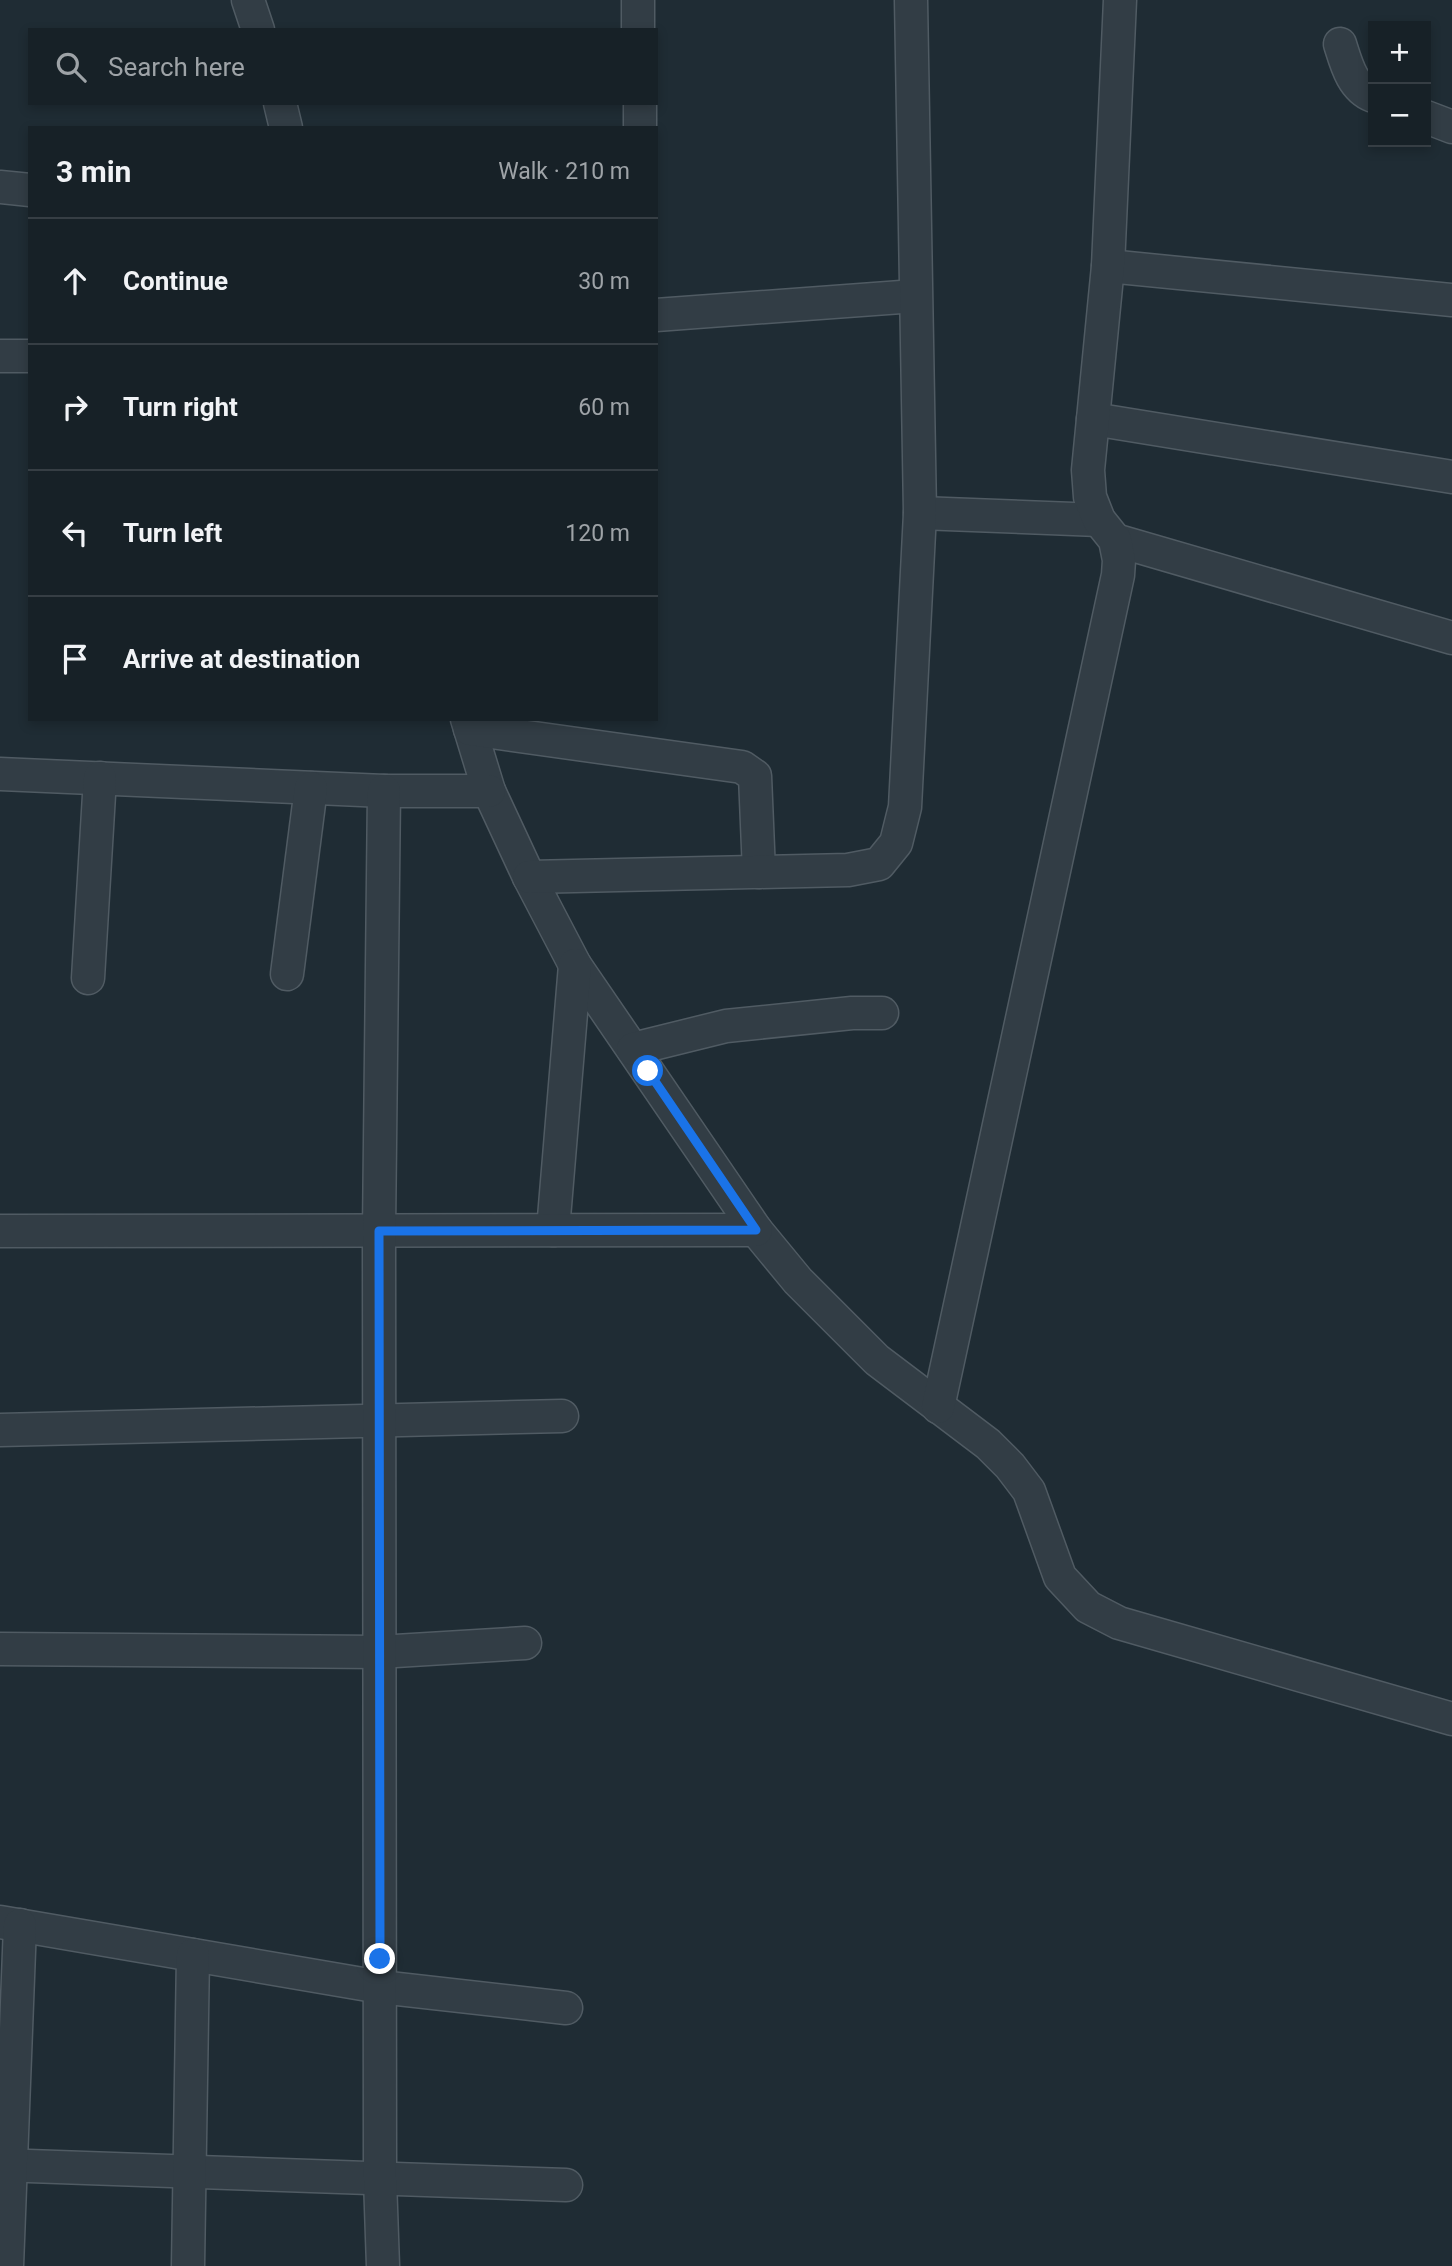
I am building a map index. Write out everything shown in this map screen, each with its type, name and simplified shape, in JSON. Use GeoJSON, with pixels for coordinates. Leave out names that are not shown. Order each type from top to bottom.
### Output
{"type":"FeatureCollection","features":[{"type":"Feature","properties":{"kind":"street"},"geometry":{"type":"LineString","coordinates":[[248,0],[257,28]]}},
{"type":"Feature","properties":{"kind":"street"},"geometry":{"type":"LineString","coordinates":[[638,0],[638,28]]}},
{"type":"Feature","properties":{"kind":"street"},"geometry":{"type":"LineString","coordinates":[[529,877],[848,870],[879,864],[896,844],[905,807],[920,513],[911,0]]}},
{"type":"Feature","properties":{"kind":"street"},"geometry":{"type":"LineString","coordinates":[[938,1407],[1118,575],[1119,560],[1090,497],[1088,470],[1108,266],[1120,0]]}},
{"type":"Feature","properties":{"kind":"street"},"geometry":{"type":"LineString","coordinates":[[1340,44],[1351,75],[1368,94]]}},
{"type":"Feature","properties":{"kind":"street"},"geometry":{"type":"LineString","coordinates":[[280,105],[286,126]]}},
{"type":"Feature","properties":{"kind":"street"},"geometry":{"type":"LineString","coordinates":[[640,105],[640,126]]}},
{"type":"Feature","properties":{"kind":"street"},"geometry":{"type":"LineString","coordinates":[[1431,119],[1452,127]]}},
{"type":"Feature","properties":{"kind":"street"},"geometry":{"type":"LineString","coordinates":[[0,187],[28,190]]}},
{"type":"Feature","properties":{"kind":"street"},"geometry":{"type":"LineString","coordinates":[[1108,266],[1452,300]]}},
{"type":"Feature","properties":{"kind":"street"},"geometry":{"type":"LineString","coordinates":[[658,315],[915,296]]}},
{"type":"Feature","properties":{"kind":"street"},"geometry":{"type":"LineString","coordinates":[[0,356],[28,356]]}},
{"type":"Feature","properties":{"kind":"street"},"geometry":{"type":"LineString","coordinates":[[1093,419],[1452,477]]}},
{"type":"Feature","properties":{"kind":"street"},"geometry":{"type":"LineString","coordinates":[[920,513],[1107,530],[1452,638]]}},
{"type":"Feature","properties":{"kind":"street"},"geometry":{"type":"LineString","coordinates":[[759,872],[755,776],[742,767],[468,724],[489,791],[529,877],[575,965],[756,1230],[798,1281],[877,1360],[988,1444],[1010,1466],[1028,1491],[1060,1577],[1088,1607],[1119,1623],[1452,1719]]}},
{"type":"Feature","properties":{"kind":"street"},"geometry":{"type":"LineString","coordinates":[[0,774],[383,792],[489,791]]}},
{"type":"Feature","properties":{"kind":"street"},"geometry":{"type":"LineString","coordinates":[[88,978],[100,778]]}},
{"type":"Feature","properties":{"kind":"street"},"geometry":{"type":"LineString","coordinates":[[286,974],[311,788]]}},
{"type":"Feature","properties":{"kind":"street"},"geometry":{"type":"LineString","coordinates":[[383,792],[379,1231],[380,2179],[383,2266]]}},
{"type":"Feature","properties":{"kind":"street"},"geometry":{"type":"LineString","coordinates":[[553,1230],[575,965]]}},
{"type":"Feature","properties":{"kind":"street"},"geometry":{"type":"LineString","coordinates":[[633,1049],[726,1026],[852,1013],[882,1013]]}},
{"type":"Feature","properties":{"kind":"street"},"geometry":{"type":"LineString","coordinates":[[0,1231],[756,1230]]}},
{"type":"Feature","properties":{"kind":"street"},"geometry":{"type":"LineString","coordinates":[[0,1430],[562,1416]]}},
{"type":"Feature","properties":{"kind":"street"},"geometry":{"type":"LineString","coordinates":[[0,1649],[380,1651],[525,1643]]}},
{"type":"Feature","properties":{"kind":"street"},"geometry":{"type":"LineString","coordinates":[[7,2266],[5,2165],[10,1924],[380,1987],[566,2008]]}},
{"type":"Feature","properties":{"kind":"street"},"geometry":{"type":"LineString","coordinates":[[188,2266],[193,1955]]}},
{"type":"Feature","properties":{"kind":"street"},"geometry":{"type":"LineString","coordinates":[[5,2165],[566,2185]]}},
{"type":"Feature","properties":{"kind":"route"},"geometry":{"type":"LineString","coordinates":[[380,1959],[379,1231],[756,1230],[648,1071]]}}]}
